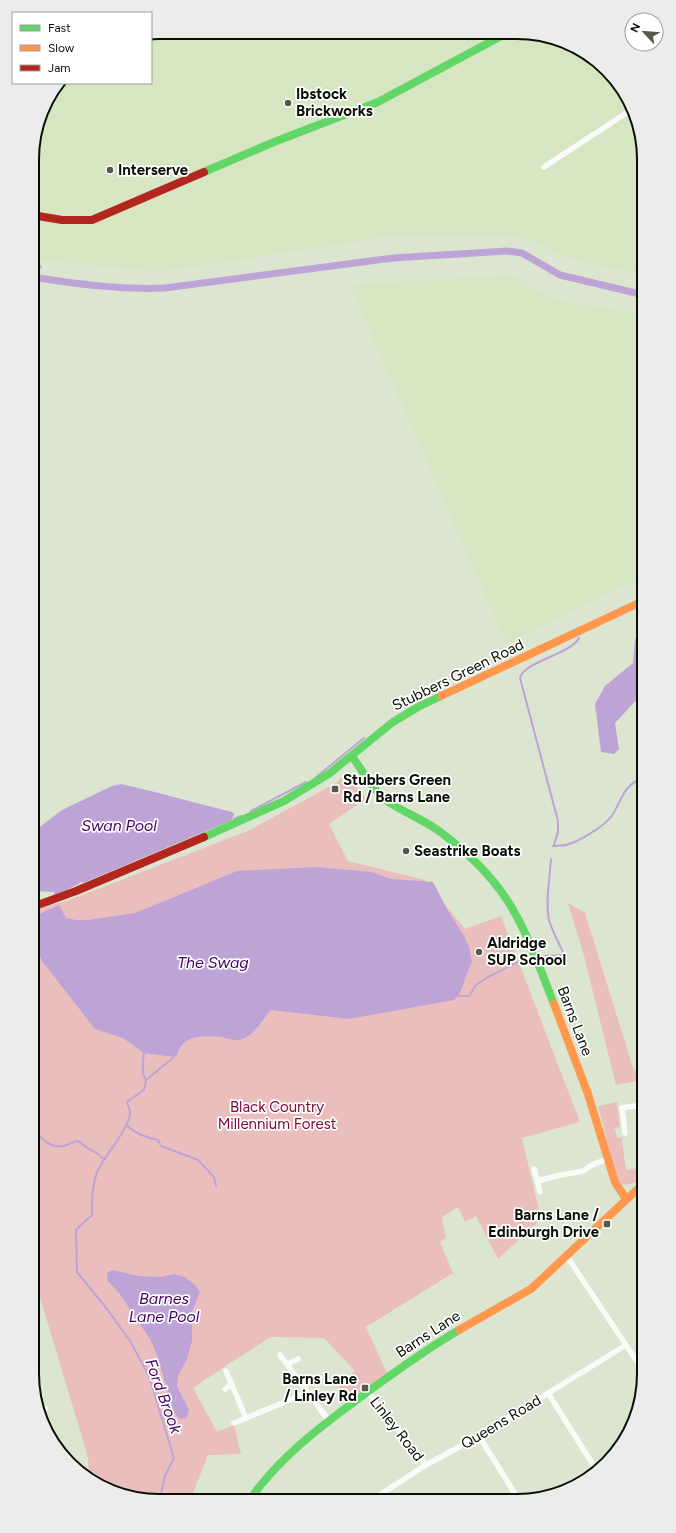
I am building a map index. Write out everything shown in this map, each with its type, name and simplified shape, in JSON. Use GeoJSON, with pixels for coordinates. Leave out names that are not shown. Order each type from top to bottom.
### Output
{"type":"FeatureCollection","features":[{"type":"Feature","properties":{"kind":"street"},"geometry":{"type":"LineString","coordinates":[[39,217],[68,222],[92,220],[274,142],[378,102],[496,39]]}},
{"type":"Feature","properties":{"kind":"street"},"geometry":{"type":"LineString","coordinates":[[544,167],[628,112]]}},
{"type":"Feature","properties":{"kind":"street","name":"Stubbers Green Road"},"geometry":{"type":"LineString","coordinates":[[39,905],[76,891],[249,818],[298,793],[330,773],[393,722],[418,707],[637,604]]}},
{"type":"Feature","properties":{"kind":"street","name":"Barns Lane"},"geometry":{"type":"LineString","coordinates":[[352,756],[380,794],[389,802],[431,826],[453,842],[488,875],[517,916],[533,950],[588,1094],[615,1182],[626,1199]]}},
{"type":"Feature","properties":{"kind":"street"},"geometry":{"type":"LineString","coordinates":[[625,1133],[622,1108],[637,1106]]}},
{"type":"Feature","properties":{"kind":"street"},"geometry":{"type":"LineString","coordinates":[[538,1182],[556,1176],[582,1171],[607,1159]]}},
{"type":"Feature","properties":{"kind":"street"},"geometry":{"type":"LineString","coordinates":[[534,1169],[540,1192]]}},
{"type":"Feature","properties":{"kind":"street","name":"Barns Lane"},"geometry":{"type":"LineString","coordinates":[[254,1494],[266,1476],[287,1455],[329,1421],[432,1346],[523,1294],[536,1284],[637,1189]]}},
{"type":"Feature","properties":{"kind":"street"},"geometry":{"type":"LineString","coordinates":[[566,1255],[637,1362]]}},
{"type":"Feature","properties":{"kind":"street","name":"Queens Road"},"geometry":{"type":"LineString","coordinates":[[381,1494],[426,1465],[479,1436],[626,1345]]}},
{"type":"Feature","properties":{"kind":"street"},"geometry":{"type":"LineString","coordinates":[[280,1355],[329,1421]]}},
{"type":"Feature","properties":{"kind":"street"},"geometry":{"type":"LineString","coordinates":[[288,1364],[298,1359]]}},
{"type":"Feature","properties":{"kind":"street"},"geometry":{"type":"LineString","coordinates":[[226,1371],[246,1418]]}},
{"type":"Feature","properties":{"kind":"street"},"geometry":{"type":"LineString","coordinates":[[225,1389],[232,1384]]}},
{"type":"Feature","properties":{"kind":"street"},"geometry":{"type":"LineString","coordinates":[[234,1423],[306,1392]]}},
{"type":"Feature","properties":{"kind":"street","name":"Linley Road"},"geometry":{"type":"LineString","coordinates":[[368,1392],[426,1465]]}},
{"type":"Feature","properties":{"kind":"street"},"geometry":{"type":"LineString","coordinates":[[548,1393],[594,1466]]}},
{"type":"Feature","properties":{"kind":"street"},"geometry":{"type":"LineString","coordinates":[[479,1436],[514,1494]]}},
{"type":"Feature","properties":{"kind":"shaded area"},"geometry":{"type":"Polygon","coordinates":[[[152,39],[525,39],[541,41],[556,45],[577,55],[602,74],[621,99],[633,128],[637,159],[637,272],[585,263],[519,236],[393,236],[158,272],[39,260],[39,151],[45,120],[51,106],[66,84],[152,84],[152,39]]]}},
{"type":"Feature","properties":{"kind":"shaded area"},"geometry":{"type":"Polygon","coordinates":[[[514,275],[551,299],[637,313],[637,579],[506,643],[350,285],[514,275]]]}},
{"type":"Feature","properties":{"kind":"green space","name":"Black Country Millennium Forest"},"geometry":{"type":"Polygon","coordinates":[[[346,773],[366,799],[329,824],[348,861],[425,880],[465,929],[501,916],[580,1122],[522,1138],[541,1219],[498,1259],[476,1216],[465,1222],[458,1207],[442,1217],[446,1238],[440,1242],[453,1273],[366,1327],[387,1373],[348,1400],[337,1385],[355,1371],[324,1338],[271,1337],[193,1388],[217,1432],[234,1425],[241,1454],[208,1455],[193,1494],[151,1494],[120,1488],[106,1482],[89,1471],[88,1457],[39,1294],[39,908],[67,901],[250,830],[336,783],[346,773]]]}},
{"type":"Feature","properties":{"kind":"green space"},"geometry":{"type":"Polygon","coordinates":[[[568,903],[585,913],[634,1071],[637,1071],[637,1081],[616,1085],[583,952],[568,903]]]}},
{"type":"Feature","properties":{"kind":"green space"},"geometry":{"type":"Polygon","coordinates":[[[617,1102],[620,1127],[615,1128],[617,1138],[623,1137],[622,1141],[626,1170],[637,1168],[637,1181],[634,1183],[623,1185],[617,1178],[598,1106],[617,1102]]]}},
{"type":"Feature","properties":{"kind":"water"},"geometry":{"type":"Polygon","coordinates":[[[635,639],[637,639],[637,699],[615,723],[619,749],[614,754],[601,752],[595,704],[605,686],[633,663],[635,639]]]}},
{"type":"Feature","properties":{"kind":"water","name":"Swan Pool"},"geometry":{"type":"Polygon","coordinates":[[[121,784],[149,790],[232,812],[234,814],[232,820],[83,883],[82,882],[55,896],[54,892],[39,891],[39,829],[62,810],[112,786],[121,784]]]}},
{"type":"Feature","properties":{"kind":"water","name":"The Swag"},"geometry":{"type":"Polygon","coordinates":[[[317,867],[371,872],[391,879],[433,882],[469,947],[472,962],[460,992],[454,1000],[349,1019],[271,1010],[254,1031],[245,1038],[233,1040],[207,1036],[194,1038],[183,1043],[177,1055],[174,1057],[144,1053],[123,1038],[95,1029],[42,961],[39,954],[39,914],[59,905],[66,918],[76,920],[88,920],[135,913],[237,871],[317,867]]]}},
{"type":"Feature","properties":{"kind":"water","name":"Barnes Lane Pool"},"geometry":{"type":"Polygon","coordinates":[[[112,1270],[139,1276],[161,1277],[174,1274],[185,1277],[195,1285],[200,1292],[192,1312],[192,1341],[187,1359],[178,1376],[177,1386],[189,1410],[187,1418],[180,1419],[174,1413],[157,1355],[150,1339],[119,1293],[108,1281],[107,1273],[112,1270]]]}},
{"type":"Feature","properties":{"kind":"waterway"},"geometry":{"type":"LineString","coordinates":[[39,278],[99,286],[165,288],[393,258],[507,251],[522,253],[560,275],[637,293]]}},
{"type":"Feature","properties":{"kind":"waterway"},"geometry":{"type":"LineString","coordinates":[[554,845],[558,832],[558,821],[520,678],[523,672],[529,667],[567,649],[579,638]]}},
{"type":"Feature","properties":{"kind":"waterway"},"geometry":{"type":"LineString","coordinates":[[315,778],[364,738]]}},
{"type":"Feature","properties":{"kind":"waterway"},"geometry":{"type":"LineString","coordinates":[[553,846],[564,845],[577,841],[602,825],[611,817],[626,790],[637,781]]}},
{"type":"Feature","properties":{"kind":"waterway"},"geometry":{"type":"LineString","coordinates":[[251,811],[306,782]]}},
{"type":"Feature","properties":{"kind":"waterway"},"geometry":{"type":"LineString","coordinates":[[234,819],[241,816]]}},
{"type":"Feature","properties":{"kind":"waterway"},"geometry":{"type":"LineString","coordinates":[[544,956],[562,955],[563,952],[552,928],[548,913],[551,859]]}},
{"type":"Feature","properties":{"kind":"waterway"},"geometry":{"type":"LineString","coordinates":[[458,996],[469,996],[476,985],[488,977],[528,957]]}},
{"type":"Feature","properties":{"kind":"waterway","name":"Ford Brook"},"geometry":{"type":"LineString","coordinates":[[144,1053],[143,1070],[146,1080],[144,1090],[127,1103],[130,1112],[126,1125],[100,1165],[95,1177],[92,1215],[76,1230],[77,1272],[107,1309],[130,1341],[149,1376],[174,1458],[165,1476],[161,1494]]}},
{"type":"Feature","properties":{"kind":"waterway"},"geometry":{"type":"LineString","coordinates":[[146,1080],[174,1057]]}},
{"type":"Feature","properties":{"kind":"waterway"},"geometry":{"type":"LineString","coordinates":[[126,1125],[141,1135],[158,1140],[161,1146],[198,1160],[214,1177],[216,1186]]}},
{"type":"Feature","properties":{"kind":"waterway","name":"Ford Brook"},"geometry":{"type":"LineString","coordinates":[[39,1136],[49,1144],[57,1146],[67,1145],[79,1141],[85,1147],[104,1159]]}},
{"type":"Feature","properties":{"kind":"traffic: fast"},"geometry":{"type":"LineString","coordinates":[[204,172],[274,142],[378,102],[496,39]]}},
{"type":"Feature","properties":{"kind":"traffic: fast"},"geometry":{"type":"LineString","coordinates":[[204,837],[284,801],[330,773],[393,722],[418,707],[441,696]]}},
{"type":"Feature","properties":{"kind":"traffic: fast"},"geometry":{"type":"LineString","coordinates":[[352,756],[378,793],[390,803],[430,825],[443,834],[475,861],[494,882],[510,905],[522,927],[537,959],[554,1004]]}},
{"type":"Feature","properties":{"kind":"traffic: fast"},"geometry":{"type":"LineString","coordinates":[[254,1494],[291,1452],[322,1426],[370,1390],[436,1344],[459,1330]]}},
{"type":"Feature","properties":{"kind":"traffic: slow"},"geometry":{"type":"LineString","coordinates":[[441,696],[637,604]]}},
{"type":"Feature","properties":{"kind":"traffic: slow"},"geometry":{"type":"LineString","coordinates":[[554,1004],[588,1094],[615,1182],[626,1199]]}},
{"type":"Feature","properties":{"kind":"traffic: slow"},"geometry":{"type":"LineString","coordinates":[[459,1330],[531,1289],[637,1190]]}},
{"type":"Feature","properties":{"kind":"traffic: jam"},"geometry":{"type":"LineString","coordinates":[[39,216],[62,220],[92,220],[204,172]]}},
{"type":"Feature","properties":{"kind":"traffic: jam"},"geometry":{"type":"LineString","coordinates":[[39,905],[76,891],[204,837]]}},
{"type":"Feature","properties":{"kind":"place","name":"Ibstock Brickworks"},"geometry":{"type":"Point","coordinates":[288,103]}},
{"type":"Feature","properties":{"kind":"place","name":"Interserve"},"geometry":{"type":"Point","coordinates":[110,170]}},
{"type":"Feature","properties":{"kind":"place","name":"Stubbers Green Rd / Barns Lane"},"geometry":{"type":"Point","coordinates":[335,789]}},
{"type":"Feature","properties":{"kind":"place","name":"Seastrike Boats"},"geometry":{"type":"Point","coordinates":[406,851]}},
{"type":"Feature","properties":{"kind":"place","name":"Aldridge SUP School"},"geometry":{"type":"Point","coordinates":[479,952]}},
{"type":"Feature","properties":{"kind":"place","name":"Barns Lane / Edinburgh Drive"},"geometry":{"type":"Point","coordinates":[607,1224]}},
{"type":"Feature","properties":{"kind":"place","name":"Barns Lane / Linley Rd"},"geometry":{"type":"Point","coordinates":[365,1388]}}]}
